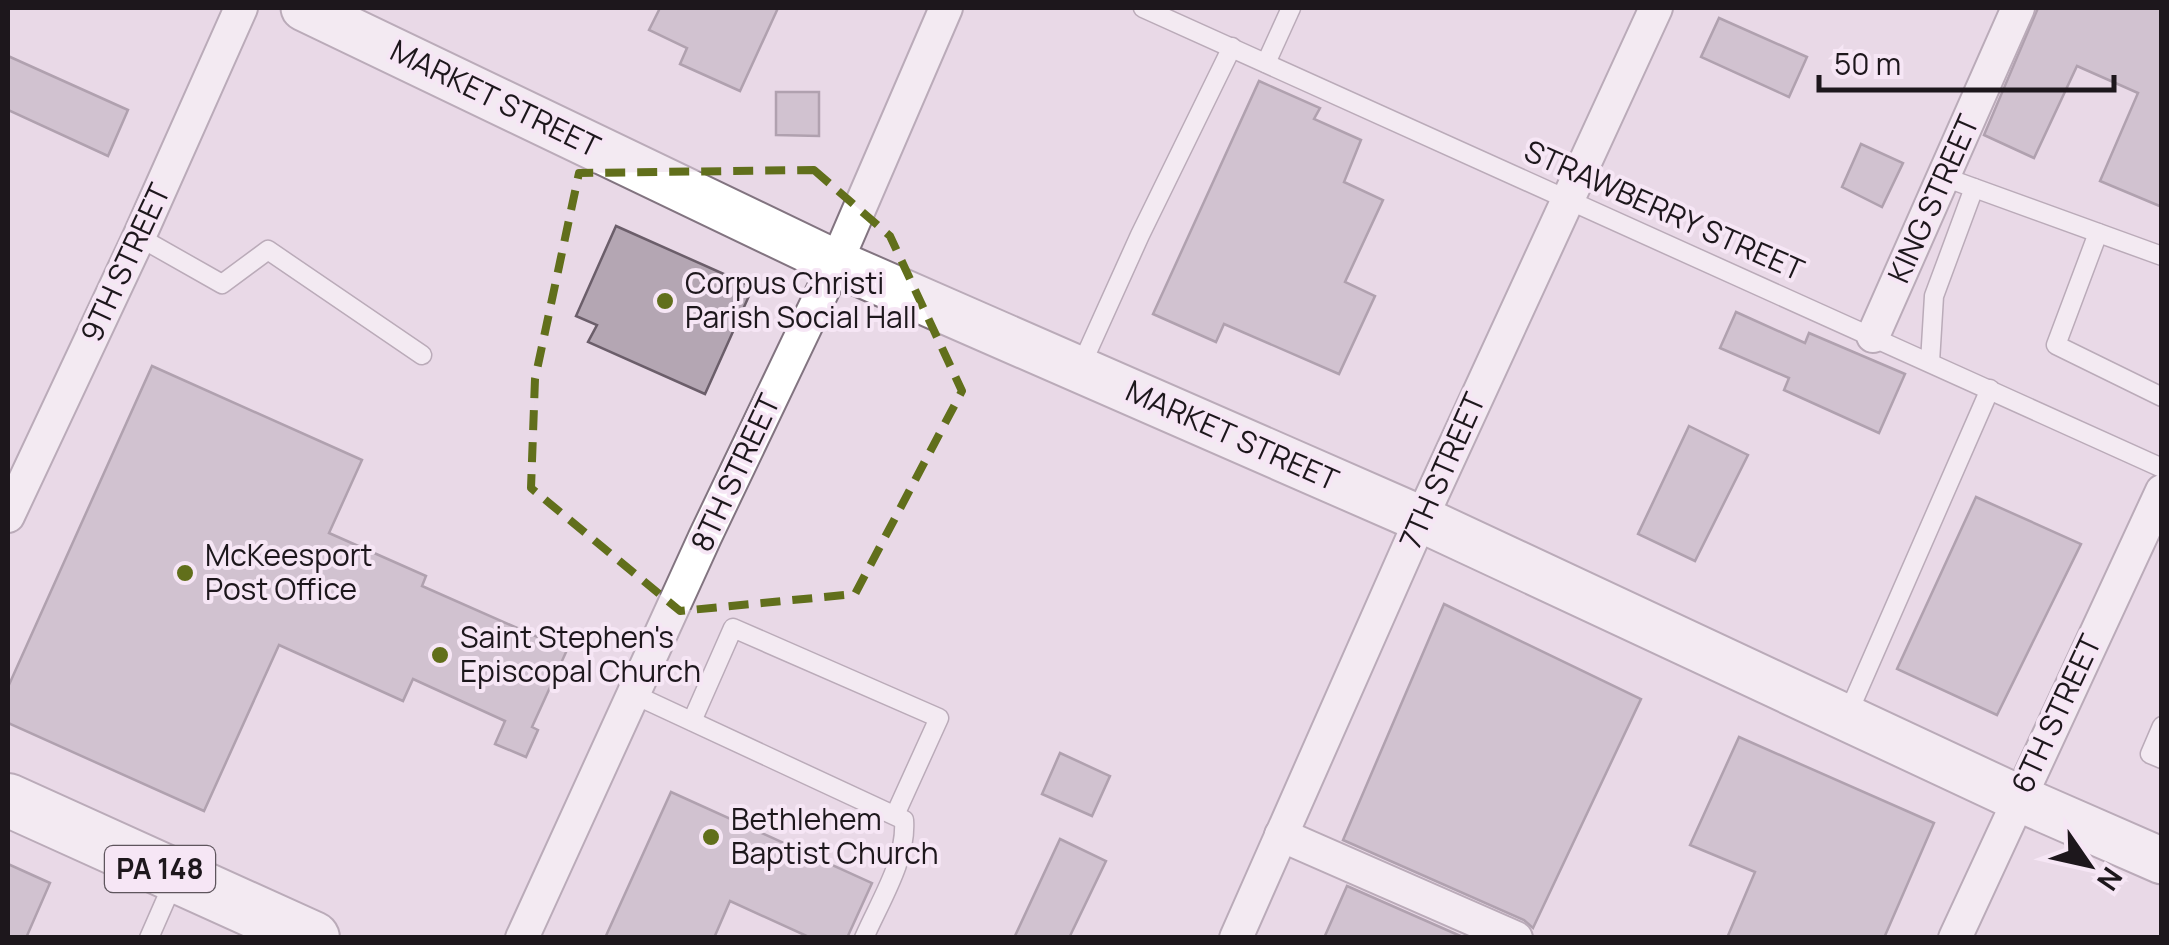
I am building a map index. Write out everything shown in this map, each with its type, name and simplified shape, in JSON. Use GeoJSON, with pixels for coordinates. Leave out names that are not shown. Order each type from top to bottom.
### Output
{"type":"FeatureCollection","features":[{"type":"Feature","properties":{"kind":"main road","name":"MARKET STREET"},"geometry":{"type":"LineString","coordinates":[[304,8],[836,263],[1421,520],[2162,861]]}},
{"type":"Feature","properties":{"kind":"main road","name":"PA 148"},"geometry":{"type":"LineString","coordinates":[[8,800],[313,938]]}},
{"type":"Feature","properties":{"kind":"street","name":"9TH STREET"},"geometry":{"type":"LineString","coordinates":[[8,516],[241,8]]}},
{"type":"Feature","properties":{"kind":"street","name":"8TH STREET"},"geometry":{"type":"LineString","coordinates":[[522,938],[836,263],[946,8]]}},
{"type":"Feature","properties":{"kind":"street","name":"7TH STREET"},"geometry":{"type":"LineString","coordinates":[[1236,938],[1421,520],[1656,8]]}},
{"type":"Feature","properties":{"kind":"street","name":"KING STREET"},"geometry":{"type":"LineString","coordinates":[[1874,336],[1959,182],[2018,8]]}},
{"type":"Feature","properties":{"kind":"street","name":"6TH STREET"},"geometry":{"type":"LineString","coordinates":[[1955,938],[2162,490]]}},
{"type":"Feature","properties":{"kind":"street"},"geometry":{"type":"LineString","coordinates":[[1282,835],[1516,938]]}},
{"type":"Feature","properties":{"kind":"lane","name":"STRAWBERRY STREET"},"geometry":{"type":"LineString","coordinates":[[1143,8],[2162,468]]}},
{"type":"Feature","properties":{"kind":"lane"},"geometry":{"type":"LineString","coordinates":[[1266,62],[1292,8]]}},
{"type":"Feature","properties":{"kind":"lane"},"geometry":{"type":"LineString","coordinates":[[1080,369],[1140,235],[1232,48]]}},
{"type":"Feature","properties":{"kind":"lane"},"geometry":{"type":"LineString","coordinates":[[1930,362],[1934,296],[1959,182],[2162,256]]}},
{"type":"Feature","properties":{"kind":"lane"},"geometry":{"type":"LineString","coordinates":[[2098,233],[2056,345],[2162,397]]}},
{"type":"Feature","properties":{"kind":"lane"},"geometry":{"type":"LineString","coordinates":[[139,237],[222,284],[268,250],[422,355]]}},
{"type":"Feature","properties":{"kind":"lane"},"geometry":{"type":"LineString","coordinates":[[1846,718],[1990,389]]}},
{"type":"Feature","properties":{"kind":"lane"},"geometry":{"type":"LineString","coordinates":[[692,722],[733,628],[939,718],[895,814]]}},
{"type":"Feature","properties":{"kind":"lane"},"geometry":{"type":"LineString","coordinates":[[633,694],[904,820],[900,855],[864,938]]}},
{"type":"Feature","properties":{"kind":"lane"},"geometry":{"type":"LineString","coordinates":[[2156,756],[2162,726]]}},
{"type":"Feature","properties":{"kind":"lane"},"geometry":{"type":"LineString","coordinates":[[149,938],[176,876]]}},
{"type":"Feature","properties":{"kind":"highlighted area"},"geometry":{"type":"Polygon","coordinates":[[[814,170],[890,236],[962,391],[855,594],[680,611],[531,488],[535,379],[579,173],[814,170]]]}},
{"type":"Feature","properties":{"kind":"building"},"geometry":{"type":"Polygon","coordinates":[[[660,8],[778,8],[740,91],[680,64],[687,48],[649,30],[660,8]]]}},
{"type":"Feature","properties":{"kind":"building"},"geometry":{"type":"Polygon","coordinates":[[[2038,8],[2162,8],[2162,207],[2100,181],[2138,93],[2077,66],[2034,158],[1984,135],[2038,8]]]}},
{"type":"Feature","properties":{"kind":"building"},"geometry":{"type":"Polygon","coordinates":[[[1719,18],[1807,57],[1789,97],[1701,57],[1719,18]]]}},
{"type":"Feature","properties":{"kind":"building"},"geometry":{"type":"Polygon","coordinates":[[[8,56],[128,110],[108,156],[8,110],[8,56]]]}},
{"type":"Feature","properties":{"kind":"building"},"geometry":{"type":"Polygon","coordinates":[[[1259,81],[1320,108],[1314,119],[1361,140],[1344,182],[1383,200],[1345,282],[1375,296],[1339,374],[1224,324],[1216,342],[1153,314],[1259,81]]]}},
{"type":"Feature","properties":{"kind":"building"},"geometry":{"type":"Polygon","coordinates":[[[776,92],[819,92],[819,136],[776,135],[776,92]]]}},
{"type":"Feature","properties":{"kind":"building"},"geometry":{"type":"Polygon","coordinates":[[[1861,144],[1903,163],[1882,207],[1842,187],[1861,144]]]}},
{"type":"Feature","properties":{"kind":"building","name":"Corpus Christi Parish Social Hall"},"geometry":{"type":"Polygon","coordinates":[[[616,226],[753,287],[705,394],[588,342],[597,325],[576,316],[616,226]]]}},
{"type":"Feature","properties":{"kind":"building"},"geometry":{"type":"Polygon","coordinates":[[[1736,312],[1805,343],[1809,333],[1905,374],[1879,433],[1784,390],[1789,378],[1720,348],[1736,312]]]}},
{"type":"Feature","properties":{"kind":"building","name":"McKeesport Post Office"},"geometry":{"type":"Polygon","coordinates":[[[152,366],[362,460],[329,533],[426,576],[422,586],[567,650],[532,727],[538,730],[526,757],[495,744],[505,721],[413,679],[403,701],[279,645],[204,811],[8,723],[8,687],[152,366]]]}},
{"type":"Feature","properties":{"kind":"building"},"geometry":{"type":"Polygon","coordinates":[[[1689,426],[1748,455],[1695,561],[1638,534],[1689,426]]]}},
{"type":"Feature","properties":{"kind":"building"},"geometry":{"type":"Polygon","coordinates":[[[1976,497],[2081,544],[1997,715],[1897,669],[1976,497]]]}},
{"type":"Feature","properties":{"kind":"building"},"geometry":{"type":"Polygon","coordinates":[[[1444,604],[1641,699],[1533,928],[1524,920],[1343,840],[1444,604]]]}},
{"type":"Feature","properties":{"kind":"building"},"geometry":{"type":"Polygon","coordinates":[[[1739,737],[1934,823],[1884,938],[1727,938],[1755,872],[1690,845],[1739,737]]]}},
{"type":"Feature","properties":{"kind":"building"},"geometry":{"type":"Polygon","coordinates":[[[1060,753],[1110,776],[1092,816],[1042,794],[1060,753]]]}},
{"type":"Feature","properties":{"kind":"building","name":"Bethlehem Baptist Church"},"geometry":{"type":"Polygon","coordinates":[[[671,792],[872,883],[847,938],[811,938],[730,901],[714,938],[605,938],[671,792]]]}},
{"type":"Feature","properties":{"kind":"building"},"geometry":{"type":"Polygon","coordinates":[[[1060,839],[1106,861],[1069,938],[1014,938],[1060,839]]]}},
{"type":"Feature","properties":{"kind":"building"},"geometry":{"type":"Polygon","coordinates":[[[8,864],[50,883],[26,938],[8,938],[8,864]]]}},
{"type":"Feature","properties":{"kind":"building"},"geometry":{"type":"Polygon","coordinates":[[[1347,886],[1465,938],[1324,938],[1347,886]]]}},
{"type":"Feature","properties":{"kind":"place","name":"Corpus Christi Parish Social Hall"},"geometry":{"type":"Point","coordinates":[665,301]}},
{"type":"Feature","properties":{"kind":"place","name":"McKeesport Post Office"},"geometry":{"type":"Point","coordinates":[185,573]}},
{"type":"Feature","properties":{"kind":"place","name":"Saint Stephen's Episcopal Church"},"geometry":{"type":"Point","coordinates":[440,655]}},
{"type":"Feature","properties":{"kind":"place","name":"Bethlehem Baptist Church"},"geometry":{"type":"Point","coordinates":[711,837]}}]}
